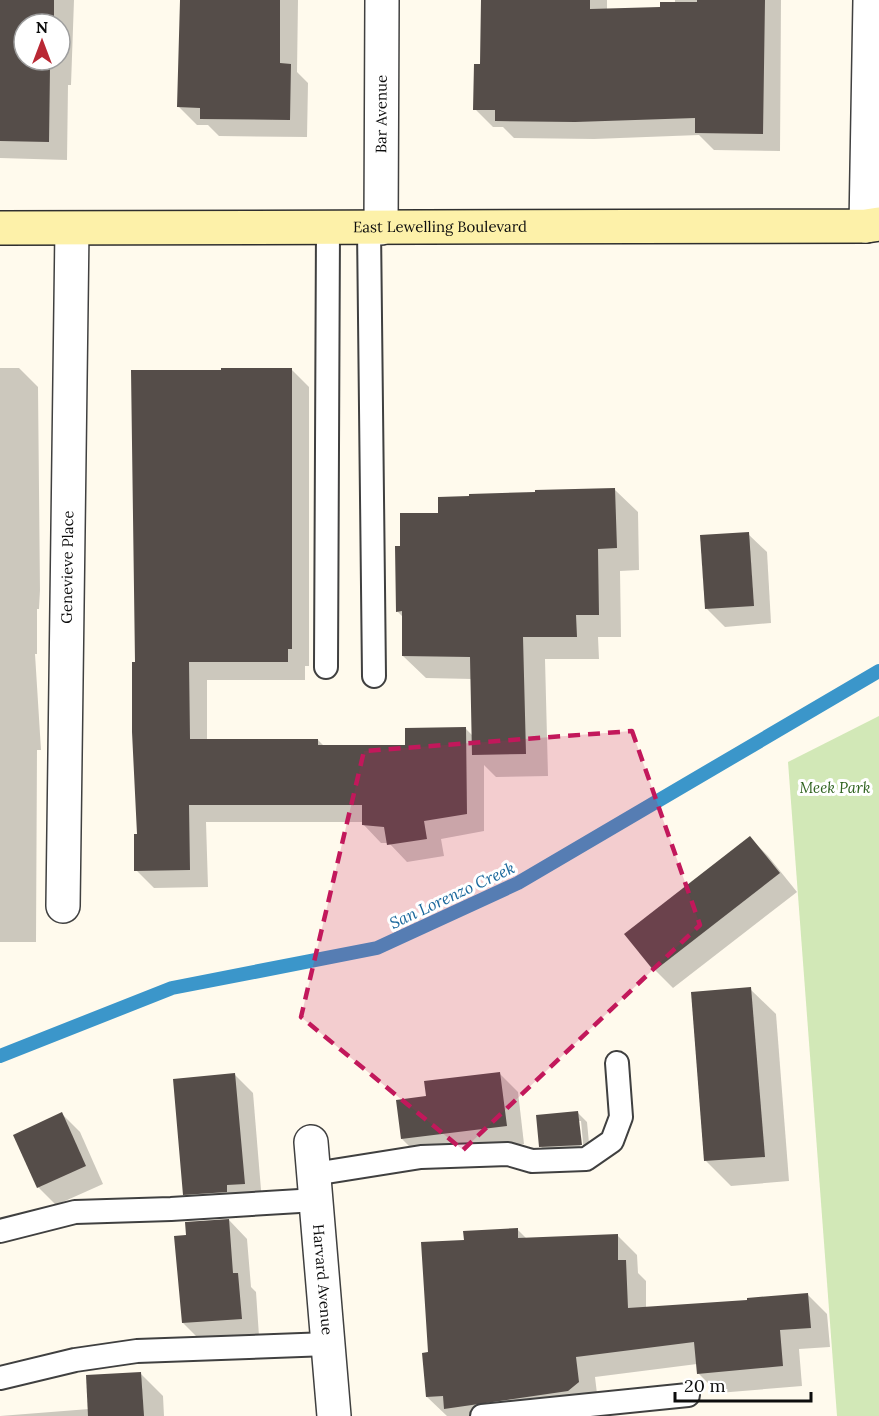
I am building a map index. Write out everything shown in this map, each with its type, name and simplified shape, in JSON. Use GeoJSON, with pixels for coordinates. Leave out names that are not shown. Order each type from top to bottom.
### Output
{"type":"FeatureCollection","features":[{"type":"Feature","properties":{"kind":"main road","name":"East Lewelling Boulevard"},"geometry":{"type":"LineString","coordinates":[[0,228],[873,225]]}},
{"type":"Feature","properties":{"kind":"street","name":"Bar Avenue"},"geometry":{"type":"LineString","coordinates":[[375,228],[382,0]]}},
{"type":"Feature","properties":{"kind":"street"},"geometry":{"type":"LineString","coordinates":[[870,0],[873,225]]}},
{"type":"Feature","properties":{"kind":"street","name":"Genevieve Place"},"geometry":{"type":"LineString","coordinates":[[63,906],[72,229]]}},
{"type":"Feature","properties":{"kind":"street","name":"Harvard Avenue"},"geometry":{"type":"LineString","coordinates":[[311,1142],[334,1416]]}},
{"type":"Feature","properties":{"kind":"lane"},"geometry":{"type":"LineString","coordinates":[[326,667],[328,228]]}},
{"type":"Feature","properties":{"kind":"lane"},"geometry":{"type":"LineString","coordinates":[[374,676],[375,228]]}},
{"type":"Feature","properties":{"kind":"lane"},"geometry":{"type":"LineString","coordinates":[[0,1231],[75,1212],[171,1209],[315,1187],[421,1157],[508,1154],[532,1161],[586,1159],[612,1141],[621,1117],[617,1063]]}},
{"type":"Feature","properties":{"kind":"lane"},"geometry":{"type":"LineString","coordinates":[[0,1378],[75,1360],[136,1351],[328,1344]]}},
{"type":"Feature","properties":{"kind":"lane"},"geometry":{"type":"LineString","coordinates":[[482,1416],[688,1395]]}},
{"type":"Feature","properties":{"kind":"highlighted area"},"geometry":{"type":"Polygon","coordinates":[[[632,731],[700,925],[463,1150],[301,1017],[364,751],[632,731]]]}},
{"type":"Feature","properties":{"kind":"green space","name":"Meek Park"},"geometry":{"type":"Polygon","coordinates":[[[879,716],[879,1416],[837,1416],[788,762],[879,716]]]}},
{"type":"Feature","properties":{"kind":"building"},"geometry":{"type":"Polygon","coordinates":[[[0,0],[54,0],[54,12],[12,12],[12,72],[50,72],[49,142],[0,141],[0,0]]]}},
{"type":"Feature","properties":{"kind":"building"},"geometry":{"type":"Polygon","coordinates":[[[180,0],[280,0],[280,63],[291,64],[290,120],[200,119],[200,108],[177,107],[180,0]]]}},
{"type":"Feature","properties":{"kind":"building"},"geometry":{"type":"Polygon","coordinates":[[[481,0],[590,0],[590,9],[660,7],[660,2],[697,2],[697,0],[765,0],[763,134],[695,133],[695,118],[575,122],[495,121],[495,110],[473,110],[474,64],[480,64],[481,0]]]}},
{"type":"Feature","properties":{"kind":"building"},"geometry":{"type":"Polygon","coordinates":[[[221,368],[292,368],[292,649],[288,649],[288,662],[189,662],[190,739],[318,739],[318,745],[405,745],[405,728],[466,727],[467,814],[424,821],[427,839],[387,845],[384,827],[362,825],[362,805],[189,805],[190,870],[134,871],[134,834],[137,834],[132,732],[132,662],[135,662],[131,370],[221,370],[221,368]]]}},
{"type":"Feature","properties":{"kind":"building"},"geometry":{"type":"Polygon","coordinates":[[[615,488],[617,548],[598,549],[599,615],[576,615],[577,637],[523,637],[526,754],[472,755],[470,657],[402,656],[402,611],[396,612],[395,546],[400,546],[400,513],[438,513],[438,497],[535,492],[535,490],[615,488]]]}},
{"type":"Feature","properties":{"kind":"building"},"geometry":{"type":"Polygon","coordinates":[[[749,532],[754,606],[705,609],[700,535],[749,532]]]}},
{"type":"Feature","properties":{"kind":"building"},"geometry":{"type":"Polygon","coordinates":[[[750,836],[780,873],[654,971],[624,934],[750,836]]]}},
{"type":"Feature","properties":{"kind":"building"},"geometry":{"type":"Polygon","coordinates":[[[751,987],[765,1157],[704,1161],[691,992],[751,987]]]}},
{"type":"Feature","properties":{"kind":"building"},"geometry":{"type":"Polygon","coordinates":[[[500,1072],[507,1126],[401,1139],[396,1100],[426,1096],[424,1081],[500,1072]]]}},
{"type":"Feature","properties":{"kind":"building"},"geometry":{"type":"Polygon","coordinates":[[[235,1073],[245,1184],[227,1185],[227,1192],[183,1195],[173,1079],[235,1073]]]}},
{"type":"Feature","properties":{"kind":"building"},"geometry":{"type":"Polygon","coordinates":[[[578,1111],[582,1145],[539,1147],[536,1115],[578,1111]]]}},
{"type":"Feature","properties":{"kind":"building"},"geometry":{"type":"Polygon","coordinates":[[[62,1112],[86,1166],[37,1188],[13,1135],[62,1112]]]}},
{"type":"Feature","properties":{"kind":"building"},"geometry":{"type":"Polygon","coordinates":[[[229,1219],[233,1273],[238,1273],[242,1319],[182,1323],[174,1236],[186,1235],[185,1222],[229,1219]]]}},
{"type":"Feature","properties":{"kind":"building"},"geometry":{"type":"Polygon","coordinates":[[[518,1228],[518,1238],[618,1234],[618,1260],[626,1260],[628,1308],[747,1300],[747,1298],[808,1293],[811,1328],[780,1330],[783,1366],[697,1374],[694,1342],[576,1357],[579,1382],[568,1391],[444,1409],[443,1396],[426,1397],[422,1353],[428,1352],[421,1242],[464,1240],[463,1231],[518,1228]]]}},
{"type":"Feature","properties":{"kind":"building"},"geometry":{"type":"Polygon","coordinates":[[[141,1372],[144,1416],[88,1416],[86,1375],[141,1372]]]}},
{"type":"Feature","properties":{"kind":"waterway","name":"San Lorenzo Creek"},"geometry":{"type":"LineString","coordinates":[[0,1056],[172,988],[377,948],[518,883],[879,671]]}}]}
